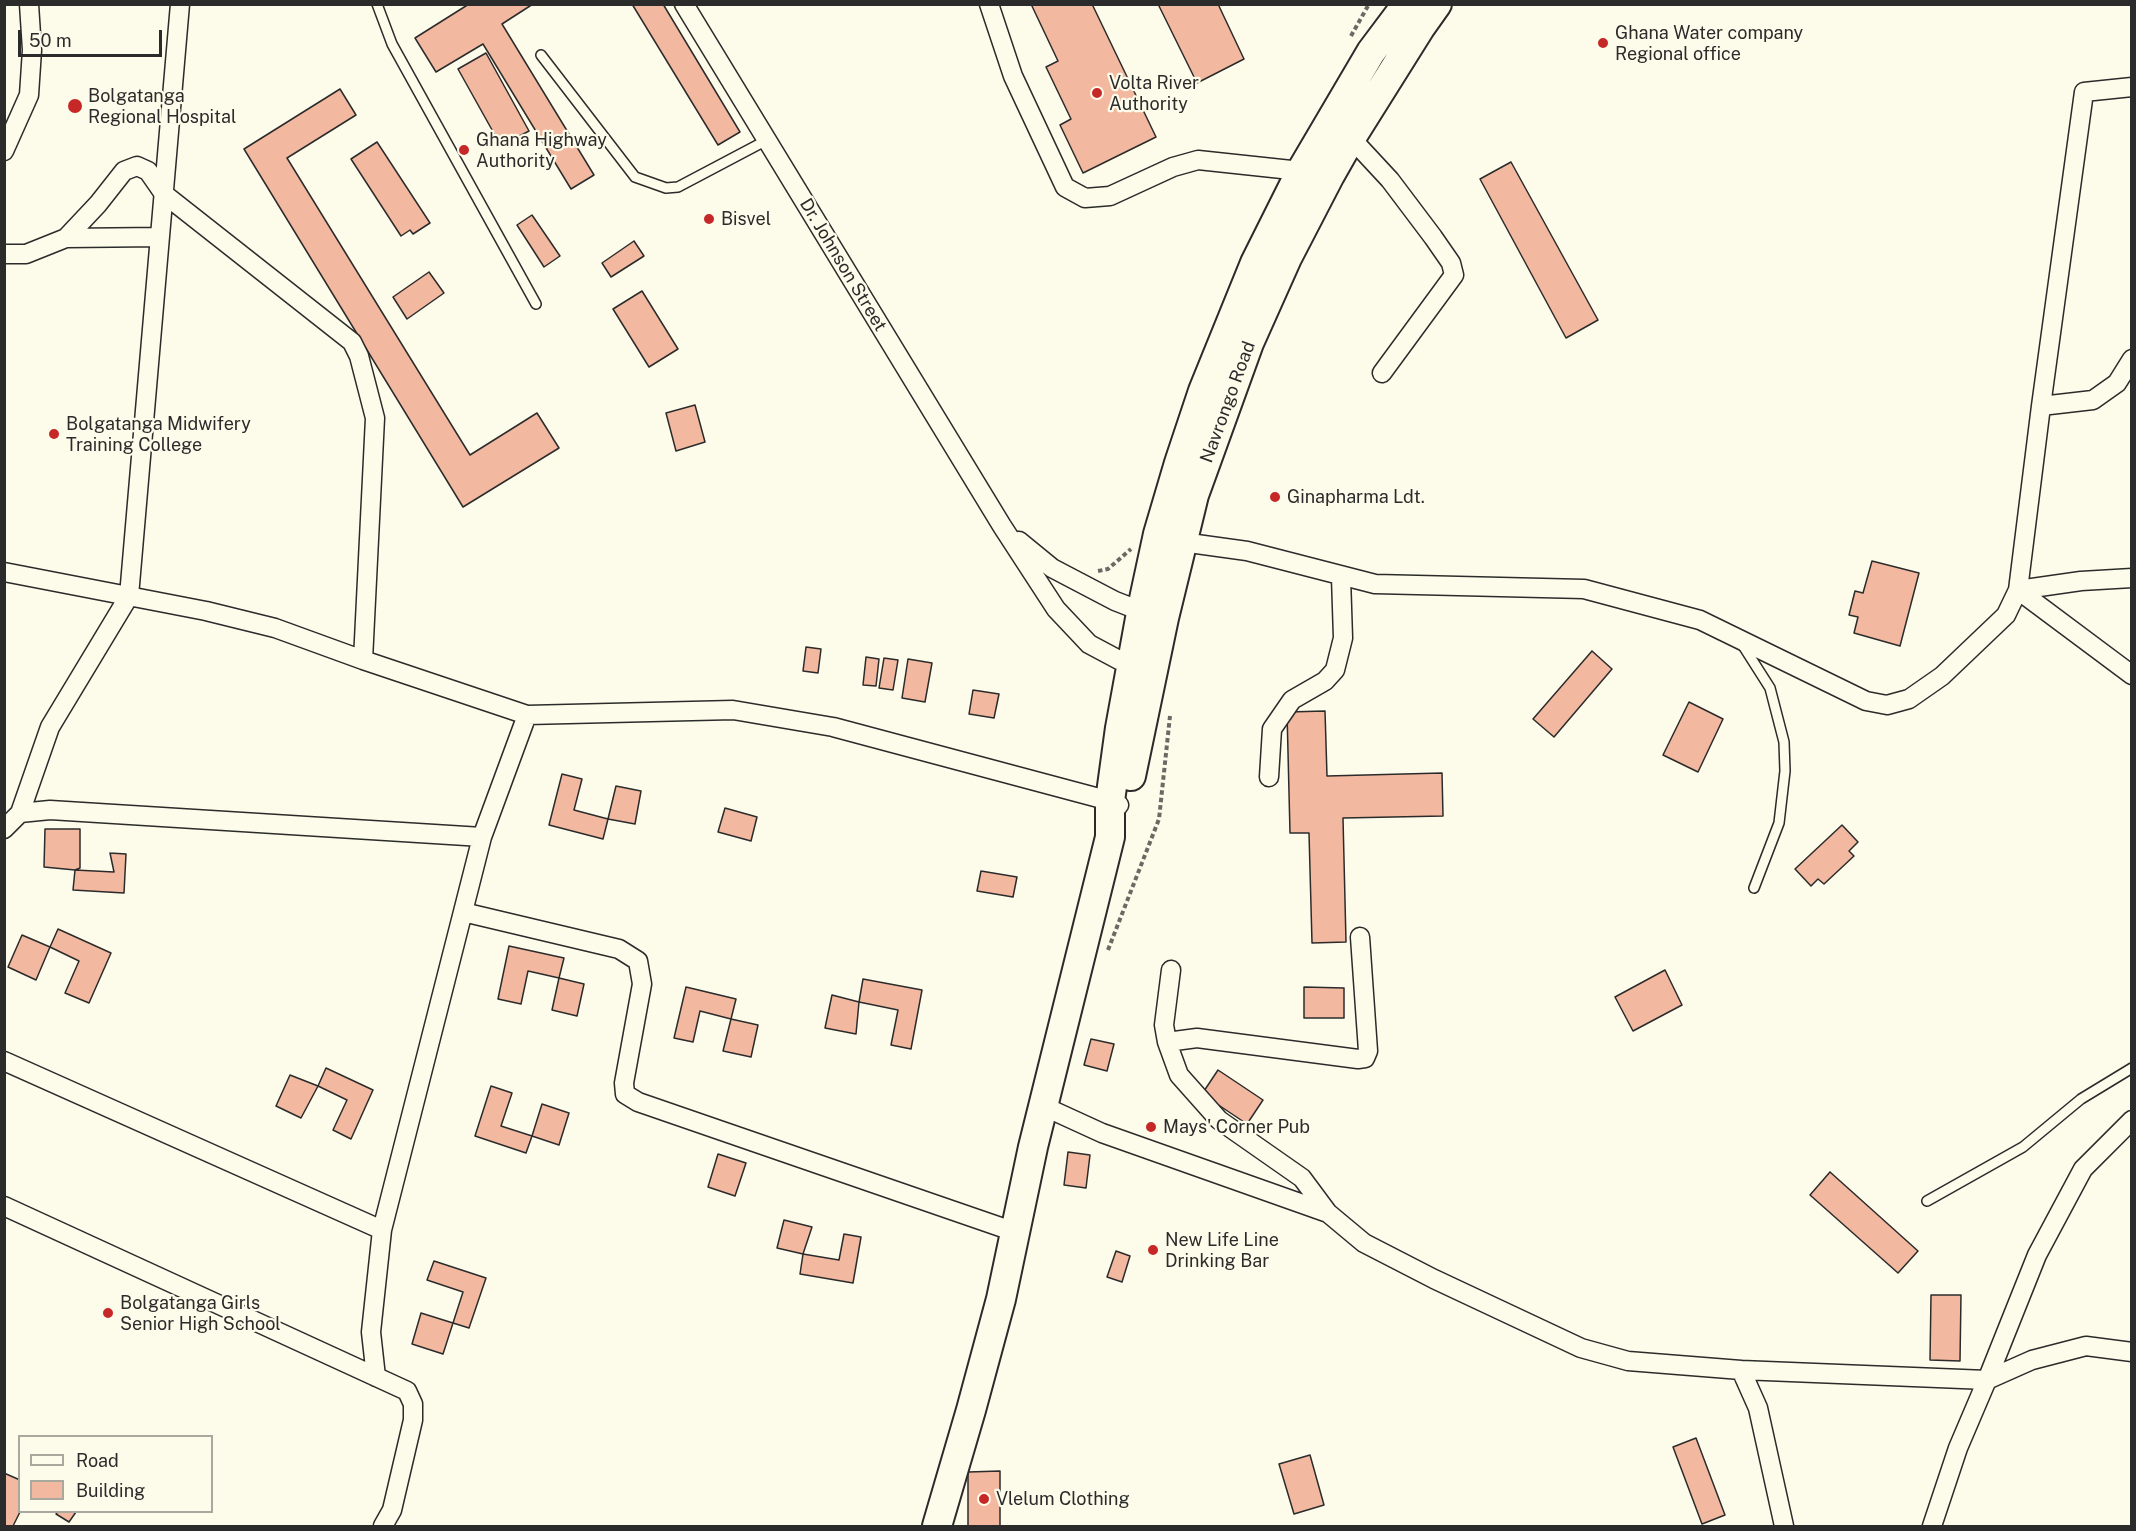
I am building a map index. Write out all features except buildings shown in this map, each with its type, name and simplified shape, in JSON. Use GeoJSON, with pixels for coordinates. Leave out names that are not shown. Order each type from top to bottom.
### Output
{"type":"FeatureCollection","features":[{"type":"Feature","properties":{"kind":"highway","name":"Navrongo Road"},"geometry":{"type":"LineString","coordinates":[[937,1527],[1001,1299],[1043,1106],[1110,837],[1153,616],[1158,534],[1203,391],[1255,263],[1301,171],[1371,52],[1407,4]]}},
{"type":"Feature","properties":{"kind":"highway","name":"Navrongo Road"},"geometry":{"type":"LineString","coordinates":[[1153,616],[1182,542],[1194,495],[1249,343],[1287,258],[1351,138],[1437,4]]}},
{"type":"Feature","properties":{"kind":"street"},"geometry":{"type":"LineString","coordinates":[[4,151],[29,94],[32,50],[29,4]]}},
{"type":"Feature","properties":{"kind":"street"},"geometry":{"type":"LineString","coordinates":[[4,845],[11,822],[51,727],[129,596],[180,4]]}},
{"type":"Feature","properties":{"kind":"street","name":"Dr. Johnson Street"},"geometry":{"type":"LineString","coordinates":[[684,4],[1002,526],[1056,609],[1089,644],[1119,660],[1143,666]]}},
{"type":"Feature","properties":{"kind":"street"},"geometry":{"type":"LineString","coordinates":[[989,4],[1013,76],[1065,187],[1084,198],[1110,196],[1173,167],[1197,160],[1330,175]]}},
{"type":"Feature","properties":{"kind":"street"},"geometry":{"type":"LineString","coordinates":[[1182,542],[1247,550],[1341,577],[1375,584],[1584,589],[1700,620],[1866,700],[1887,705],[1908,699],[1942,676],[2006,615],[2018,590],[2084,92],[2132,87]]}},
{"type":"Feature","properties":{"kind":"street"},"geometry":{"type":"LineString","coordinates":[[1351,138],[1390,180],[1452,263],[1454,275],[1382,373]]}},
{"type":"Feature","properties":{"kind":"street"},"geometry":{"type":"LineString","coordinates":[[66,238],[98,204],[124,171],[137,166],[148,171],[164,194],[352,342],[359,356],[375,418],[363,660]]}},
{"type":"Feature","properties":{"kind":"street"},"geometry":{"type":"LineString","coordinates":[[4,254],[26,254],[66,238],[160,237]]}},
{"type":"Feature","properties":{"kind":"street"},"geometry":{"type":"LineString","coordinates":[[2041,406],[2093,400],[2117,383],[2132,359]]}},
{"type":"Feature","properties":{"kind":"street","name":"Dr. Johnson Street"},"geometry":{"type":"LineString","coordinates":[[1002,526],[1052,568],[1068,578],[1153,616]]}},
{"type":"Feature","properties":{"kind":"street"},"geometry":{"type":"LineString","coordinates":[[4,572],[206,611],[275,628],[527,715],[733,710],[833,727],[1117,804]]}},
{"type":"Feature","properties":{"kind":"street"},"geometry":{"type":"LineString","coordinates":[[1269,777],[1272,729],[1292,699],[1325,681],[1335,670],[1343,638],[1341,577]]}},
{"type":"Feature","properties":{"kind":"street"},"geometry":{"type":"LineString","coordinates":[[2018,590],[2081,581],[2132,578]]}},
{"type":"Feature","properties":{"kind":"street"},"geometry":{"type":"LineString","coordinates":[[2018,590],[2132,675]]}},
{"type":"Feature","properties":{"kind":"street"},"geometry":{"type":"LineString","coordinates":[[376,1377],[371,1332],[382,1230],[482,837],[527,715]]}},
{"type":"Feature","properties":{"kind":"street"},"geometry":{"type":"LineString","coordinates":[[11,822],[50,810],[482,837]]}},
{"type":"Feature","properties":{"kind":"street"},"geometry":{"type":"LineString","coordinates":[[463,912],[619,949],[638,961],[642,984],[624,1083],[625,1094],[638,1102],[1015,1232]]}},
{"type":"Feature","properties":{"kind":"street"},"geometry":{"type":"LineString","coordinates":[[1167,1042],[1197,1038],[1358,1059],[1365,1058],[1368,1051],[1360,937]]}},
{"type":"Feature","properties":{"kind":"street"},"geometry":{"type":"LineString","coordinates":[[1171,970],[1164,1025],[1167,1042],[1179,1075],[1219,1120],[1302,1179],[1328,1213],[1364,1243],[1434,1279],[1581,1348],[1628,1361],[1741,1370],[1987,1380],[2032,1360],[2086,1346],[2132,1352]]}},
{"type":"Feature","properties":{"kind":"street"},"geometry":{"type":"LineString","coordinates":[[4,1061],[382,1230]]}},
{"type":"Feature","properties":{"kind":"street"},"geometry":{"type":"LineString","coordinates":[[1043,1106],[1102,1133],[1328,1213]]}},
{"type":"Feature","properties":{"kind":"street"},"geometry":{"type":"LineString","coordinates":[[1932,1527],[1958,1448],[2037,1255],[2083,1169],[2132,1120]]}},
{"type":"Feature","properties":{"kind":"street"},"geometry":{"type":"LineString","coordinates":[[4,1206],[407,1391],[413,1404],[413,1420],[392,1510],[383,1527]]}},
{"type":"Feature","properties":{"kind":"street"},"geometry":{"type":"LineString","coordinates":[[1741,1370],[1758,1408],[1784,1527]]}},
{"type":"Feature","properties":{"kind":"lane"},"geometry":{"type":"LineString","coordinates":[[377,4],[392,44],[536,304]]}},
{"type":"Feature","properties":{"kind":"lane"},"geometry":{"type":"LineString","coordinates":[[541,55],[635,177],[666,188],[678,187],[767,140]]}},
{"type":"Feature","properties":{"kind":"lane"},"geometry":{"type":"LineString","coordinates":[[1740,640],[1770,688],[1784,742],[1785,771],[1779,824],[1754,888]]}},
{"type":"Feature","properties":{"kind":"lane"},"geometry":{"type":"LineString","coordinates":[[1928,1201],[2023,1147],[2081,1099],[2132,1068]]}},
{"type":"Feature","properties":{"kind":"place","name":"Ghana Water company Regional office"},"geometry":{"type":"Point","coordinates":[1603,43]}},
{"type":"Feature","properties":{"kind":"place","name":"Volta River Authority"},"geometry":{"type":"Point","coordinates":[1097,93]}},
{"type":"Feature","properties":{"kind":"place","name":"Bolgatanga Regional Hospital"},"geometry":{"type":"Point","coordinates":[75,106]}},
{"type":"Feature","properties":{"kind":"place","name":"Ghana Highway Authority"},"geometry":{"type":"Point","coordinates":[464,150]}},
{"type":"Feature","properties":{"kind":"place","name":"Bisvel"},"geometry":{"type":"Point","coordinates":[709,219]}},
{"type":"Feature","properties":{"kind":"place","name":"Bolgatanga Midwifery Training College"},"geometry":{"type":"Point","coordinates":[54,434]}},
{"type":"Feature","properties":{"kind":"place","name":"Ginapharma Ldt."},"geometry":{"type":"Point","coordinates":[1275,497]}},
{"type":"Feature","properties":{"kind":"place","name":"Mays' Corner Pub"},"geometry":{"type":"Point","coordinates":[1151,1127]}},
{"type":"Feature","properties":{"kind":"place","name":"New Life Line Drinking Bar"},"geometry":{"type":"Point","coordinates":[1153,1250]}},
{"type":"Feature","properties":{"kind":"place","name":"Bolgatanga Girls Senior High School"},"geometry":{"type":"Point","coordinates":[108,1313]}},
{"type":"Feature","properties":{"kind":"place","name":"Vlelum Clothing"},"geometry":{"type":"Point","coordinates":[984,1499]}}]}
